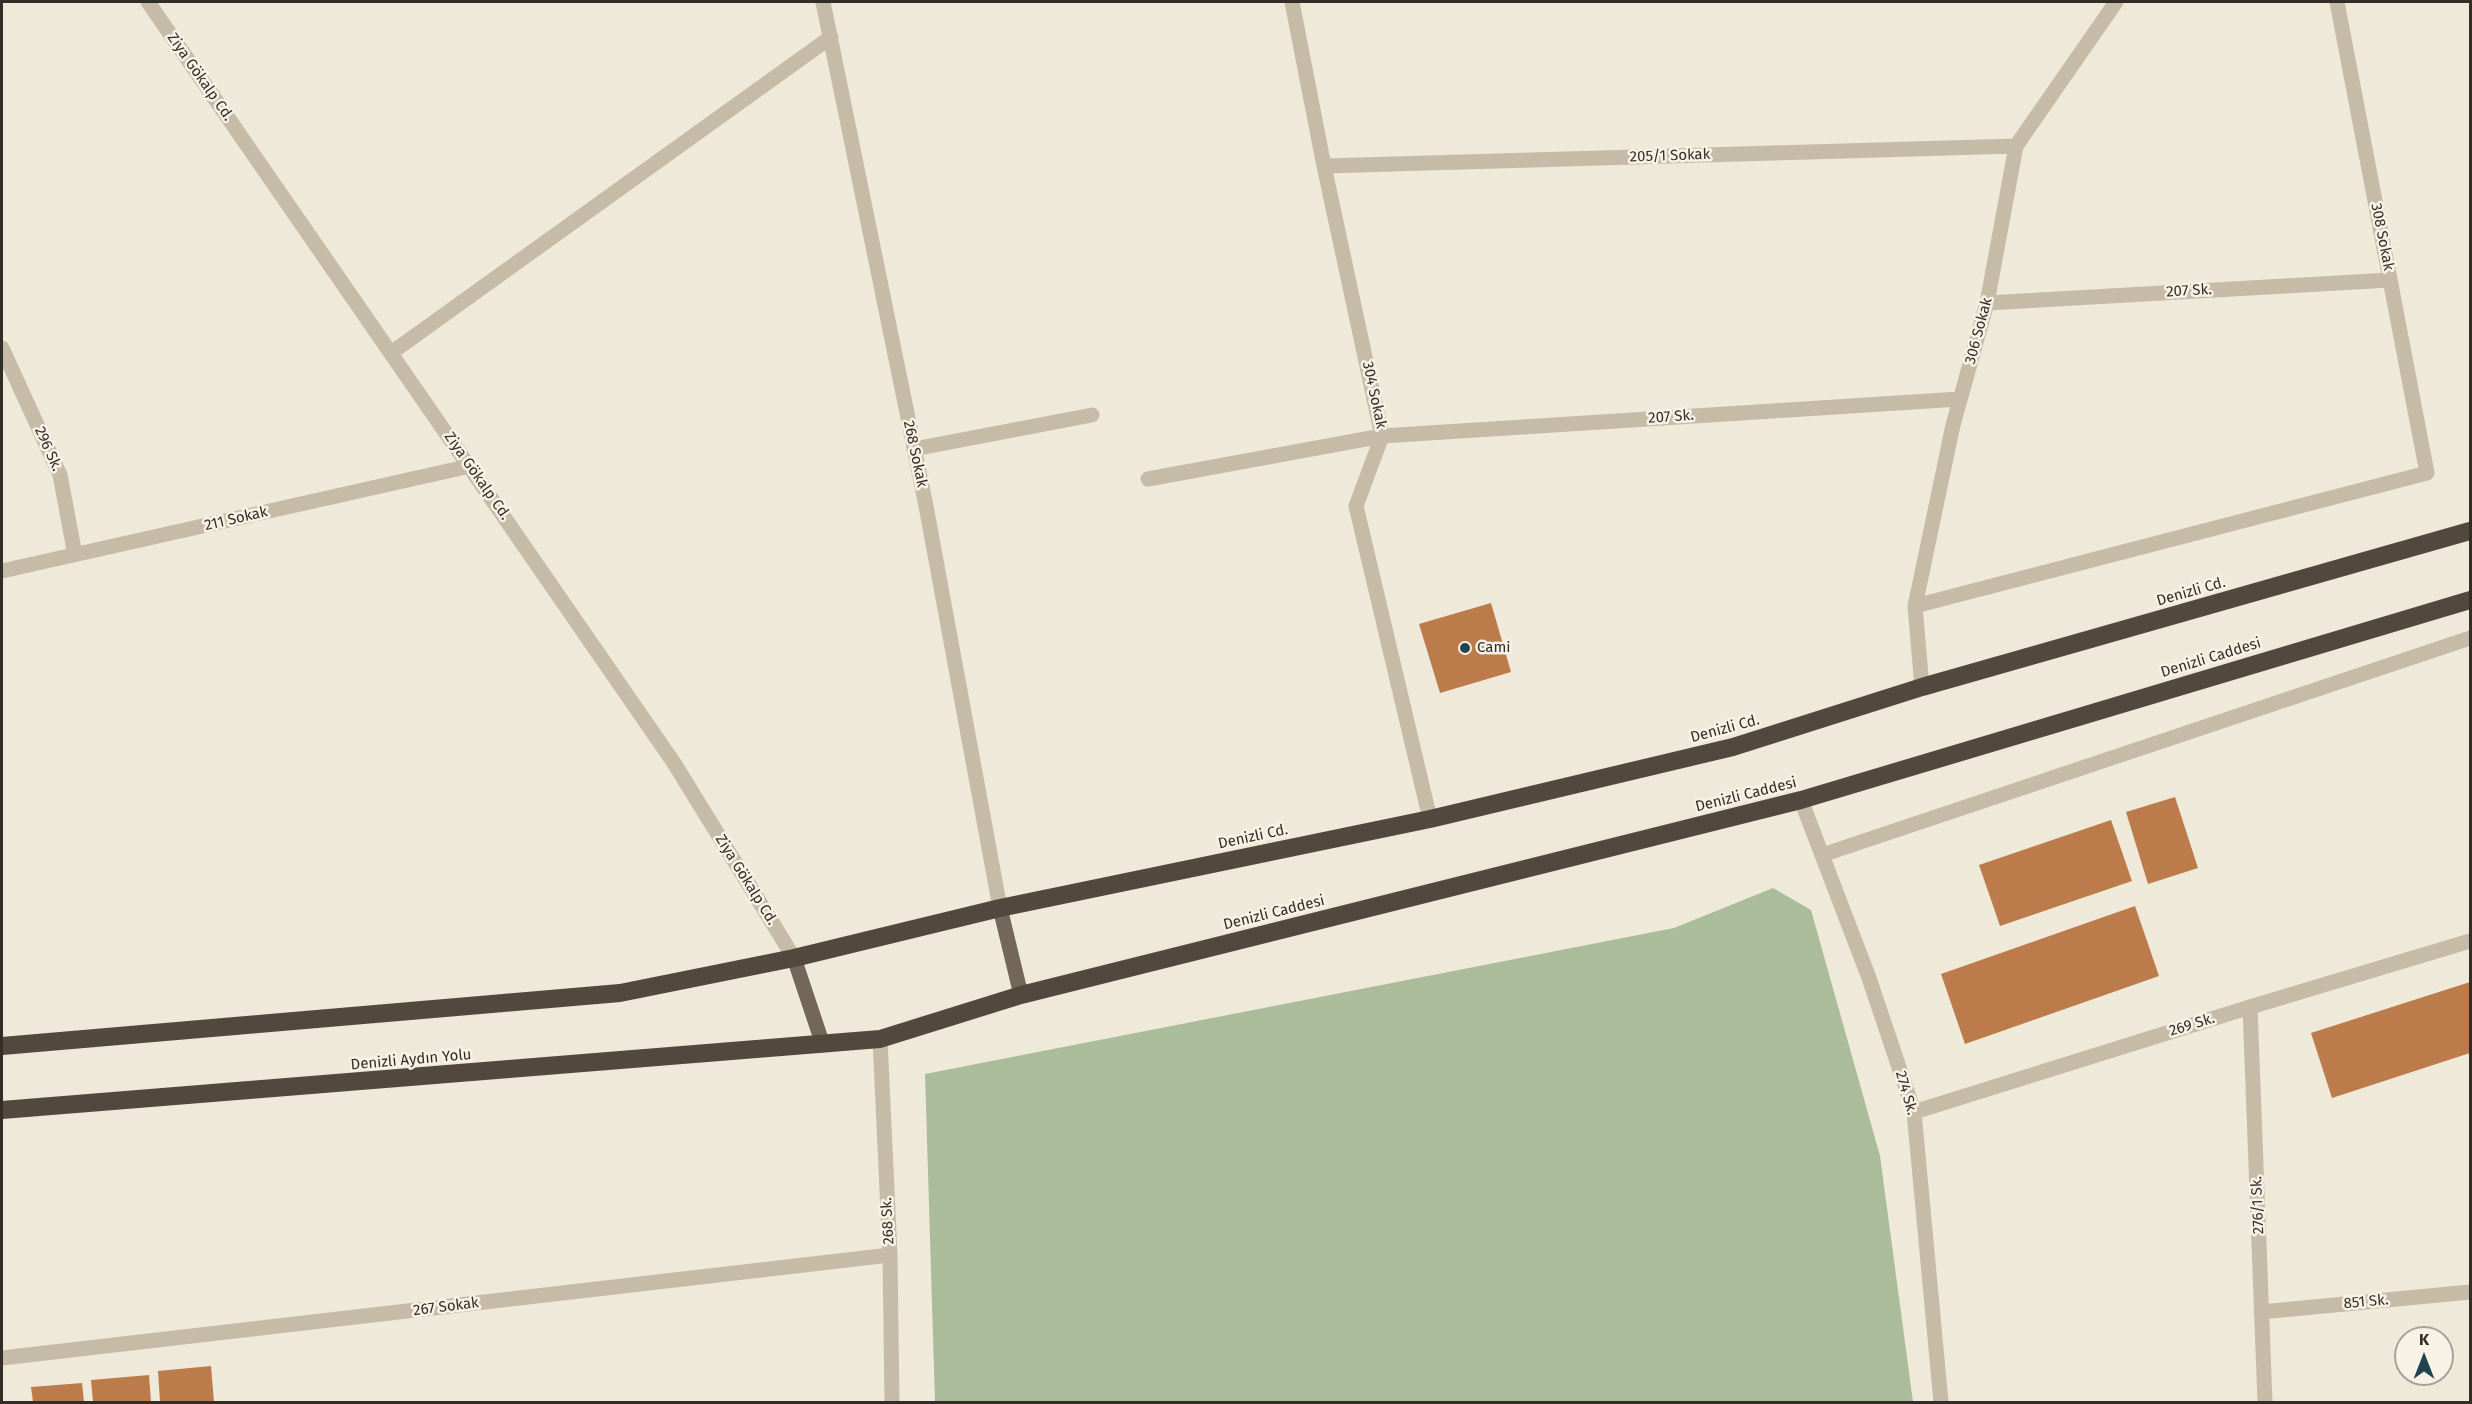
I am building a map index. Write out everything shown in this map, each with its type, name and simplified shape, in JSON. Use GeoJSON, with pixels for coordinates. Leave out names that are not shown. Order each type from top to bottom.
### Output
{"type":"FeatureCollection","features":[{"type":"Feature","properties":{"kind":"highway","name":"Denizli Cd."},"geometry":{"type":"LineString","coordinates":[[794,958],[1000,908],[1430,819],[1733,747],[1922,687],[2449,539],[2470,531]]}},
{"type":"Feature","properties":{"kind":"highway","name":"Denizli Caddesi"},"geometry":{"type":"LineString","coordinates":[[880,1039],[1021,995],[1801,800],[2470,600]]}},
{"type":"Feature","properties":{"kind":"highway"},"geometry":{"type":"LineString","coordinates":[[2,1046],[620,993],[794,958]]}},
{"type":"Feature","properties":{"kind":"highway","name":"Denizli Aydın Yolu"},"geometry":{"type":"LineString","coordinates":[[2,1110],[880,1039]]}},
{"type":"Feature","properties":{"kind":"main road"},"geometry":{"type":"LineString","coordinates":[[1000,908],[1021,995]]}},
{"type":"Feature","properties":{"kind":"main road"},"geometry":{"type":"LineString","coordinates":[[794,958],[823,1045]]}},
{"type":"Feature","properties":{"kind":"street","name":"Ziya Gökalp Cd."},"geometry":{"type":"LineString","coordinates":[[148,2],[674,763],[794,958]]}},
{"type":"Feature","properties":{"kind":"street","name":"268 Sokak"},"geometry":{"type":"LineString","coordinates":[[823,2],[914,449],[1000,908]]}},
{"type":"Feature","properties":{"kind":"street","name":"304 Sokak"},"geometry":{"type":"LineString","coordinates":[[1292,2],[1324,166],[1382,436],[1356,506],[1430,819]]}},
{"type":"Feature","properties":{"kind":"street","name":"306 Sokak"},"geometry":{"type":"LineString","coordinates":[[1922,687],[1915,606],[1953,425],[1988,303],[2016,146],[2115,2]]}},
{"type":"Feature","properties":{"kind":"street","name":"308 Sokak"},"geometry":{"type":"LineString","coordinates":[[1915,606],[2427,473],[2337,2]]}},
{"type":"Feature","properties":{"kind":"street"},"geometry":{"type":"LineString","coordinates":[[391,352],[831,37]]}},
{"type":"Feature","properties":{"kind":"street","name":"205/1 Sokak"},"geometry":{"type":"LineString","coordinates":[[1324,166],[2016,146]]}},
{"type":"Feature","properties":{"kind":"street","name":"207 Sk."},"geometry":{"type":"LineString","coordinates":[[1988,303],[2390,280]]}},
{"type":"Feature","properties":{"kind":"street","name":"296 Sk."},"geometry":{"type":"LineString","coordinates":[[2,348],[60,475],[75,555]]}},
{"type":"Feature","properties":{"kind":"street","name":"207 Sk."},"geometry":{"type":"LineString","coordinates":[[1148,479],[1382,436],[1960,399]]}},
{"type":"Feature","properties":{"kind":"street"},"geometry":{"type":"LineString","coordinates":[[914,449],[1092,415]]}},
{"type":"Feature","properties":{"kind":"street","name":"211 Sokak"},"geometry":{"type":"LineString","coordinates":[[2,571],[470,466]]}},
{"type":"Feature","properties":{"kind":"street"},"geometry":{"type":"LineString","coordinates":[[1822,855],[2470,638]]}},
{"type":"Feature","properties":{"kind":"street","name":"274 Sk."},"geometry":{"type":"LineString","coordinates":[[1801,800],[1869,978],[1914,1112],[1941,1402]]}},
{"type":"Feature","properties":{"kind":"street","name":"269 Sk."},"geometry":{"type":"LineString","coordinates":[[1914,1112],[2470,941]]}},
{"type":"Feature","properties":{"kind":"street","name":"276/1 Sk."},"geometry":{"type":"LineString","coordinates":[[2250,1007],[2265,1402]]}},
{"type":"Feature","properties":{"kind":"street","name":"268 Sk."},"geometry":{"type":"LineString","coordinates":[[880,1039],[890,1255],[892,1402]]}},
{"type":"Feature","properties":{"kind":"street","name":"267 Sokak"},"geometry":{"type":"LineString","coordinates":[[2,1358],[890,1255]]}},
{"type":"Feature","properties":{"kind":"street","name":"851 Sk."},"geometry":{"type":"LineString","coordinates":[[2262,1312],[2470,1292]]}},
{"type":"Feature","properties":{"kind":"green space"},"geometry":{"type":"Polygon","coordinates":[[[1773,888],[1811,910],[1880,1156],[1913,1402],[935,1402],[925,1074],[1674,928],[1773,888]]]}},
{"type":"Feature","properties":{"kind":"building","name":"Cami"},"geometry":{"type":"Polygon","coordinates":[[[1491,603],[1511,672],[1440,693],[1419,624],[1491,603]]]}},
{"type":"Feature","properties":{"kind":"building"},"geometry":{"type":"Polygon","coordinates":[[[2175,797],[2198,868],[2148,884],[2126,812],[2175,797]]]}},
{"type":"Feature","properties":{"kind":"building"},"geometry":{"type":"Polygon","coordinates":[[[2111,820],[2132,881],[2000,926],[1979,865],[2111,820]]]}},
{"type":"Feature","properties":{"kind":"building"},"geometry":{"type":"Polygon","coordinates":[[[2135,906],[2159,976],[1965,1044],[1941,974],[2135,906]]]}},
{"type":"Feature","properties":{"kind":"building"},"geometry":{"type":"Polygon","coordinates":[[[2470,982],[2470,1053],[2332,1098],[2311,1033],[2470,982]]]}},
{"type":"Feature","properties":{"kind":"building"},"geometry":{"type":"Polygon","coordinates":[[[211,1366],[214,1402],[160,1402],[158,1371],[211,1366]]]}},
{"type":"Feature","properties":{"kind":"building"},"geometry":{"type":"Polygon","coordinates":[[[149,1375],[151,1402],[93,1402],[91,1380],[149,1375]]]}},
{"type":"Feature","properties":{"kind":"building"},"geometry":{"type":"Polygon","coordinates":[[[82,1383],[84,1402],[33,1402],[31,1387],[82,1383]]]}},
{"type":"Feature","properties":{"kind":"place","name":"Cami"},"geometry":{"type":"Point","coordinates":[1465,648]}}]}
